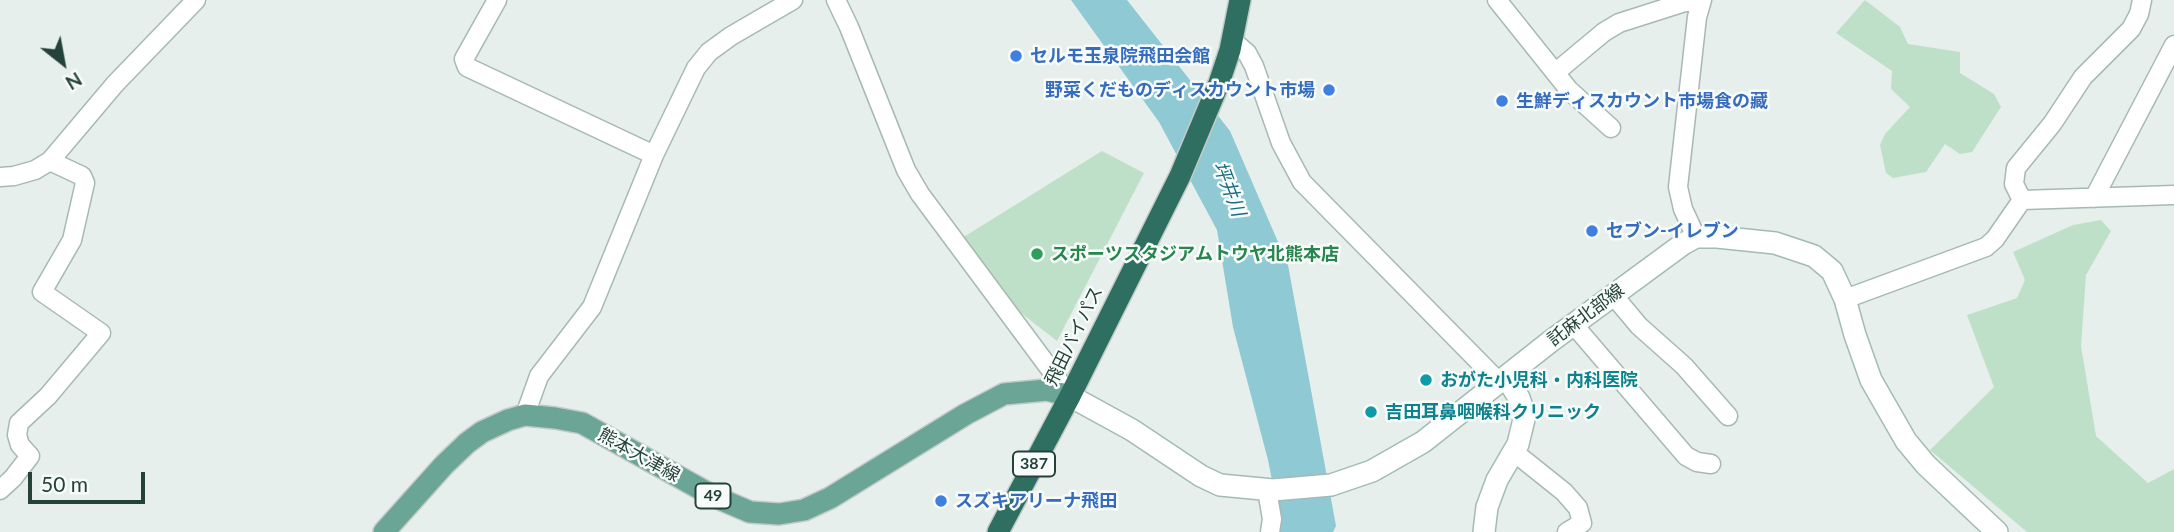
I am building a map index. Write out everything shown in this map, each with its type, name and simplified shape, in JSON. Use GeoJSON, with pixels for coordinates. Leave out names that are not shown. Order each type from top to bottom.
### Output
{"type":"FeatureCollection","features":[{"type":"Feature","properties":{"kind":"highway","name":"飛田バイパス"},"geometry":{"type":"LineString","coordinates":[[998,532],[1070,396],[1182,170],[1219,83],[1240,0]]}},
{"type":"Feature","properties":{"kind":"main road","name":"託麻北部線"},"geometry":{"type":"LineString","coordinates":[[1070,396],[1132,430],[1201,476],[1220,485],[1270,490],[1331,485],[1372,471],[1423,442],[1573,324],[1667,254],[1696,237]]}},
{"type":"Feature","properties":{"kind":"main road"},"geometry":{"type":"LineString","coordinates":[[1696,237],[1775,243],[1799,250],[1825,263],[1832,271],[1845,299],[1871,380],[1906,441],[1926,465],[1997,532]]}},
{"type":"Feature","properties":{"kind":"main road"},"geometry":{"type":"LineString","coordinates":[[1484,532],[1487,507],[1497,480],[1518,444],[1525,415],[1519,398],[1502,380]]}},
{"type":"Feature","properties":{"kind":"main road","name":"熊本大津線"},"geometry":{"type":"LineString","coordinates":[[384,532],[467,443],[482,432],[525,415],[582,424],[715,497],[750,512],[779,514],[804,510],[830,498],[966,414],[1004,394],[1048,390],[1070,396]]}},
{"type":"Feature","properties":{"kind":"street"},"geometry":{"type":"LineString","coordinates":[[0,177],[35,170],[50,161],[115,84],[196,0]]}},
{"type":"Feature","properties":{"kind":"street"},"geometry":{"type":"LineString","coordinates":[[497,0],[464,59],[467,67],[654,155]]}},
{"type":"Feature","properties":{"kind":"street"},"geometry":{"type":"LineString","coordinates":[[525,415],[539,376],[592,307],[654,155],[696,68],[709,52],[751,23],[793,0]]}},
{"type":"Feature","properties":{"kind":"street"},"geometry":{"type":"LineString","coordinates":[[836,0],[906,170],[920,194],[1070,396]]}},
{"type":"Feature","properties":{"kind":"street"},"geometry":{"type":"LineString","coordinates":[[1497,0],[1569,90],[1611,128]]}},
{"type":"Feature","properties":{"kind":"street"},"geometry":{"type":"LineString","coordinates":[[2022,200],[2014,184],[2016,168],[2052,124],[2083,76],[2131,29],[2139,14],[2142,0]]}},
{"type":"Feature","properties":{"kind":"street"},"geometry":{"type":"LineString","coordinates":[[1556,72],[1604,32],[1619,23],[1685,2],[1702,1],[1697,17],[1678,187],[1683,209],[1696,237]]}},
{"type":"Feature","properties":{"kind":"street"},"geometry":{"type":"LineString","coordinates":[[1232,40],[1247,53],[1254,66],[1282,143],[1302,181],[1502,380]]}},
{"type":"Feature","properties":{"kind":"street"},"geometry":{"type":"LineString","coordinates":[[2094,198],[2174,45]]}},
{"type":"Feature","properties":{"kind":"street"},"geometry":{"type":"LineString","coordinates":[[0,490],[30,456],[20,444],[17,435],[19,423],[48,396],[102,333],[42,292],[72,240],[85,183],[82,176],[50,161]]}},
{"type":"Feature","properties":{"kind":"street"},"geometry":{"type":"LineString","coordinates":[[2022,200],[2174,195]]}},
{"type":"Feature","properties":{"kind":"street"},"geometry":{"type":"LineString","coordinates":[[1845,299],[1986,247],[1995,239],[2022,200]]}},
{"type":"Feature","properties":{"kind":"street"},"geometry":{"type":"LineString","coordinates":[[1613,295],[1639,326],[1684,366],[1728,416]]}},
{"type":"Feature","properties":{"kind":"street"},"geometry":{"type":"LineString","coordinates":[[1573,324],[1686,456],[1711,464]]}},
{"type":"Feature","properties":{"kind":"street"},"geometry":{"type":"LineString","coordinates":[[1514,452],[1564,492],[1578,508],[1582,523],[1567,532]]}},
{"type":"Feature","properties":{"kind":"street"},"geometry":{"type":"LineString","coordinates":[[1270,490],[1270,532]]}},
{"type":"Feature","properties":{"kind":"green space"},"geometry":{"type":"Polygon","coordinates":[[[1865,0],[1900,27],[1908,44],[1960,52],[1960,73],[1994,94],[2001,107],[1972,152],[1960,154],[1945,144],[1926,172],[1893,178],[1886,173],[1880,145],[1885,134],[1910,107],[1891,89],[1892,71],[1836,33],[1865,0]]]}},
{"type":"Feature","properties":{"kind":"green space","name":"スポーツスタジアムトウヤ北熊本店"},"geometry":{"type":"Polygon","coordinates":[[[1102,151],[1144,173],[1057,341],[1021,313],[985,271],[962,238],[1102,151]]]}},
{"type":"Feature","properties":{"kind":"green space"},"geometry":{"type":"Polygon","coordinates":[[[2101,220],[2111,231],[2086,275],[2081,346],[2096,436],[2148,483],[2174,469],[2174,532],[2027,532],[1930,450],[1994,387],[1967,315],[2017,298],[2025,280],[2013,252],[2073,225],[2101,220]]]}},
{"type":"Feature","properties":{"kind":"water","name":"坪井川"},"geometry":{"type":"Polygon","coordinates":[[[1071,0],[1127,0],[1230,131],[1288,265],[1336,526],[1333,532],[1277,532],[1279,515],[1268,460],[1233,327],[1217,230],[1159,122],[1071,0]]]}},
{"type":"Feature","properties":{"kind":"place","name":"セルモ玉泉院飛田会館"},"geometry":{"type":"Point","coordinates":[1016,56]}},
{"type":"Feature","properties":{"kind":"place","name":"野菜くだものディスカウント市場"},"geometry":{"type":"Point","coordinates":[1329,90]}},
{"type":"Feature","properties":{"kind":"place","name":"生鮮ディスカウント市場食の藏"},"geometry":{"type":"Point","coordinates":[1502,101]}},
{"type":"Feature","properties":{"kind":"place","name":"セブン-イレブン"},"geometry":{"type":"Point","coordinates":[1592,231]}},
{"type":"Feature","properties":{"kind":"place","name":"スポーツスタジアムトウヤ北熊本店"},"geometry":{"type":"Point","coordinates":[1037,254]}},
{"type":"Feature","properties":{"kind":"place","name":"おがた小児科・内科医院"},"geometry":{"type":"Point","coordinates":[1426,380]}},
{"type":"Feature","properties":{"kind":"place","name":"吉田耳鼻咽喉科クリニック"},"geometry":{"type":"Point","coordinates":[1371,412]}},
{"type":"Feature","properties":{"kind":"place","name":"スズキアリーナ飛田"},"geometry":{"type":"Point","coordinates":[941,501]}}]}
